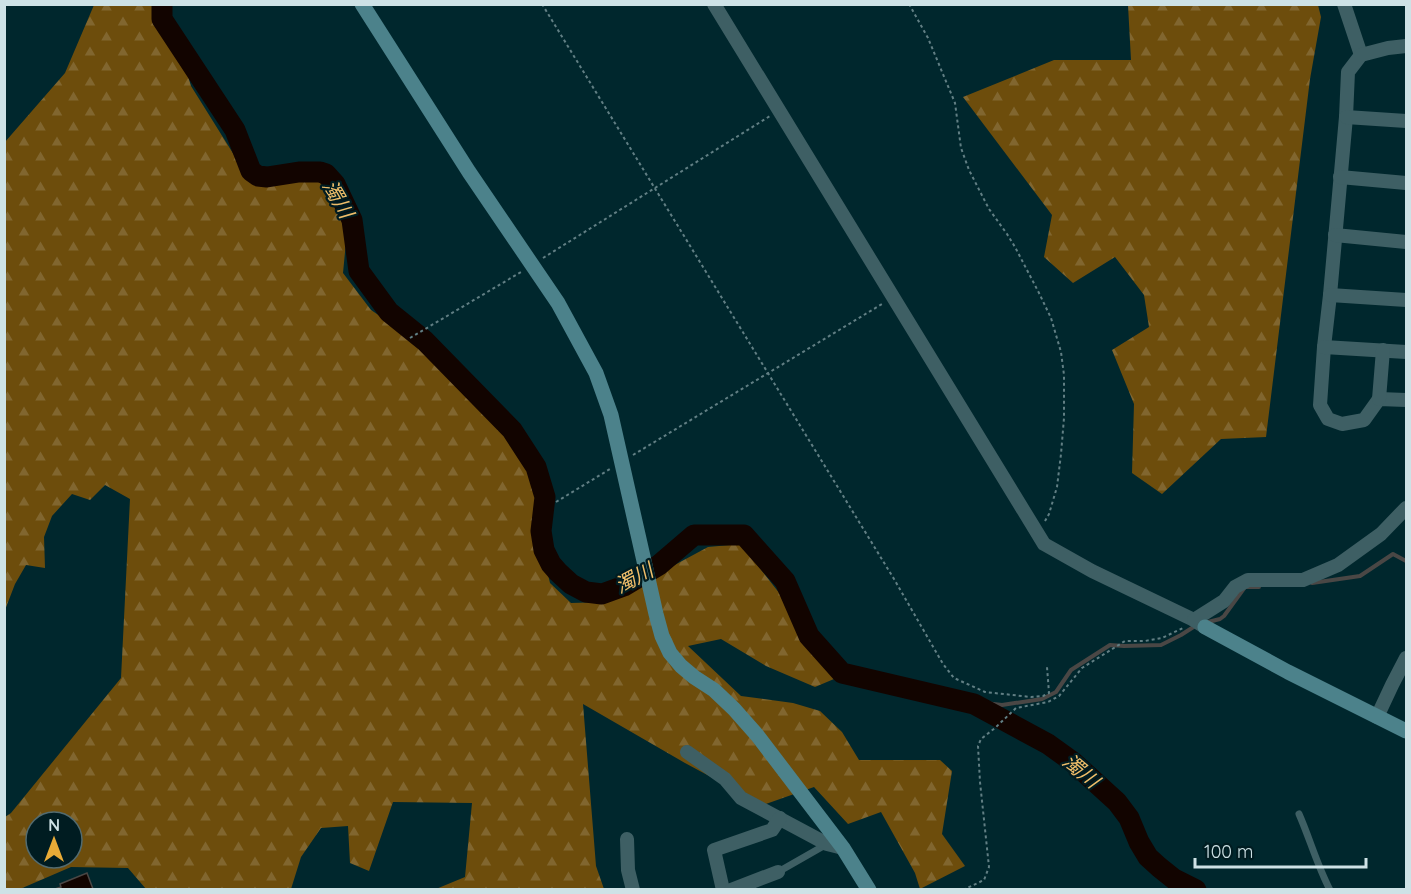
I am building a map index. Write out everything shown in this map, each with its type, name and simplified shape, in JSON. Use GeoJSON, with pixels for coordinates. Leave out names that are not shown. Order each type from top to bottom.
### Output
{"type":"FeatureCollection","features":[{"type":"Feature","properties":{"kind":"street"},"geometry":{"type":"LineString","coordinates":[[362,4],[558,303],[596,373],[611,415],[656,614],[670,653],[694,677],[714,690],[757,735],[843,848],[869,890]]}},
{"type":"Feature","properties":{"kind":"street"},"geometry":{"type":"LineString","coordinates":[[714,4],[1044,544],[1288,672],[1407,731]]}},
{"type":"Feature","properties":{"kind":"street"},"geometry":{"type":"LineString","coordinates":[[1344,4],[1361,55]]}},
{"type":"Feature","properties":{"kind":"street"},"geometry":{"type":"LineString","coordinates":[[1383,350],[1378,399],[1364,420],[1342,424],[1328,419],[1320,405],[1348,72],[1361,55],[1407,46]]}},
{"type":"Feature","properties":{"kind":"street"},"geometry":{"type":"LineString","coordinates":[[1346,117],[1407,121]]}},
{"type":"Feature","properties":{"kind":"street"},"geometry":{"type":"LineString","coordinates":[[1340,177],[1407,183]]}},
{"type":"Feature","properties":{"kind":"street"},"geometry":{"type":"LineString","coordinates":[[1335,235],[1407,243]]}},
{"type":"Feature","properties":{"kind":"street"},"geometry":{"type":"LineString","coordinates":[[1330,295],[1407,300]]}},
{"type":"Feature","properties":{"kind":"street"},"geometry":{"type":"LineString","coordinates":[[1324,346],[1407,352]]}},
{"type":"Feature","properties":{"kind":"street"},"geometry":{"type":"LineString","coordinates":[[1378,399],[1407,400]]}},
{"type":"Feature","properties":{"kind":"street"},"geometry":{"type":"LineString","coordinates":[[1198,623],[1224,602],[1235,587],[1248,580],[1303,580],[1338,565],[1381,534],[1407,508]]}},
{"type":"Feature","properties":{"kind":"street"},"geometry":{"type":"LineString","coordinates":[[1377,717],[1407,658]]}},
{"type":"Feature","properties":{"kind":"street"},"geometry":{"type":"LineString","coordinates":[[687,752],[725,779],[741,798],[827,844],[843,848]]}},
{"type":"Feature","properties":{"kind":"street"},"geometry":{"type":"LineString","coordinates":[[723,890],[714,850],[772,830],[780,818]]}},
{"type":"Feature","properties":{"kind":"street"},"geometry":{"type":"LineString","coordinates":[[627,839],[628,870],[633,890]]}},
{"type":"Feature","properties":{"kind":"street"},"geometry":{"type":"LineString","coordinates":[[731,890],[778,872]]}},
{"type":"Feature","properties":{"kind":"lane"},"geometry":{"type":"LineString","coordinates":[[1299,814],[1320,872],[1330,890]]}},
{"type":"Feature","properties":{"kind":"lane"},"geometry":{"type":"LineString","coordinates":[[778,872],[827,844]]}},
{"type":"Feature","properties":{"kind":"path"},"geometry":{"type":"LineString","coordinates":[[542,4],[954,678],[985,692],[1031,697],[1043,696],[1049,693],[1047,667]]}},
{"type":"Feature","properties":{"kind":"path"},"geometry":{"type":"LineString","coordinates":[[909,4],[928,38],[955,103],[961,148],[969,170],[989,209],[1015,247],[1043,300],[1061,352],[1065,375],[1058,476],[1049,514],[1036,531]]}},
{"type":"Feature","properties":{"kind":"path"},"geometry":{"type":"LineString","coordinates":[[410,338],[779,111]]}},
{"type":"Feature","properties":{"kind":"path"},"geometry":{"type":"LineString","coordinates":[[556,502],[892,298]]}},
{"type":"Feature","properties":{"kind":"path"},"geometry":{"type":"LineString","coordinates":[[963,890],[984,880],[989,867],[980,782],[978,747],[981,739],[1016,708],[1048,702],[1059,696],[1082,668],[1125,641],[1162,638],[1198,623]]}},
{"type":"Feature","properties":{"kind":"green space"},"geometry":{"type":"Polygon","coordinates":[[[94,5],[166,5],[191,86],[249,179],[270,184],[317,177],[325,179],[333,188],[348,221],[343,273],[371,310],[421,344],[510,432],[533,468],[542,497],[537,529],[550,583],[571,603],[606,602],[708,547],[741,544],[780,594],[834,679],[815,687],[766,666],[721,639],[688,646],[741,696],[793,703],[820,711],[842,732],[859,760],[940,760],[952,771],[942,834],[965,866],[920,889],[915,873],[881,812],[848,824],[814,787],[763,805],[583,704],[596,866],[604,889],[436,889],[465,877],[472,803],[393,802],[369,871],[350,863],[348,826],[321,828],[301,857],[291,889],[146,889],[128,868],[84,867],[84,810],[24,810],[24,870],[64,870],[20,889],[5,889],[5,817],[11,813],[121,678],[130,499],[105,485],[90,500],[72,494],[52,516],[44,537],[45,568],[26,565],[15,584],[5,610],[5,142],[65,73],[94,5]]]}},
{"type":"Feature","properties":{"kind":"green space"},"geometry":{"type":"Polygon","coordinates":[[[1128,5],[1318,5],[1321,17],[1310,79],[1266,437],[1221,439],[1162,494],[1132,473],[1134,404],[1112,350],[1149,327],[1144,295],[1115,257],[1073,283],[1044,257],[1052,215],[963,97],[1054,60],[1131,60],[1128,5]]]}},
{"type":"Feature","properties":{"kind":"shaded area"},"geometry":{"type":"Polygon","coordinates":[[[87,873],[93,889],[55,889],[61,887],[60,884],[87,873]]]}},
{"type":"Feature","properties":{"kind":"waterway","name":"濁川"},"geometry":{"type":"LineString","coordinates":[[162,4],[162,19],[235,130],[251,171],[258,176],[267,177],[299,172],[326,174],[335,184],[352,220],[359,271],[389,312],[425,341],[512,430],[536,467],[545,497],[541,531],[544,550],[551,564],[571,584],[586,592],[602,594],[624,586],[659,565],[694,535],[744,535],[785,581],[809,636],[842,673],[974,704],[1048,744],[1073,762],[1117,802],[1129,818],[1148,857],[1174,879],[1196,890]]}},
{"type":"Feature","properties":{"kind":"waterway"},"geometry":{"type":"LineString","coordinates":[[1312,583],[1360,576],[1393,554],[1406,561]]}},
{"type":"Feature","properties":{"kind":"waterway"},"geometry":{"type":"LineString","coordinates":[[1208,622],[1224,616],[1245,587],[1259,587]]}},
{"type":"Feature","properties":{"kind":"waterway"},"geometry":{"type":"LineString","coordinates":[[974,704],[1002,705],[1042,699],[1056,692],[1071,670],[1110,645],[1161,645],[1195,626]]}}]}
